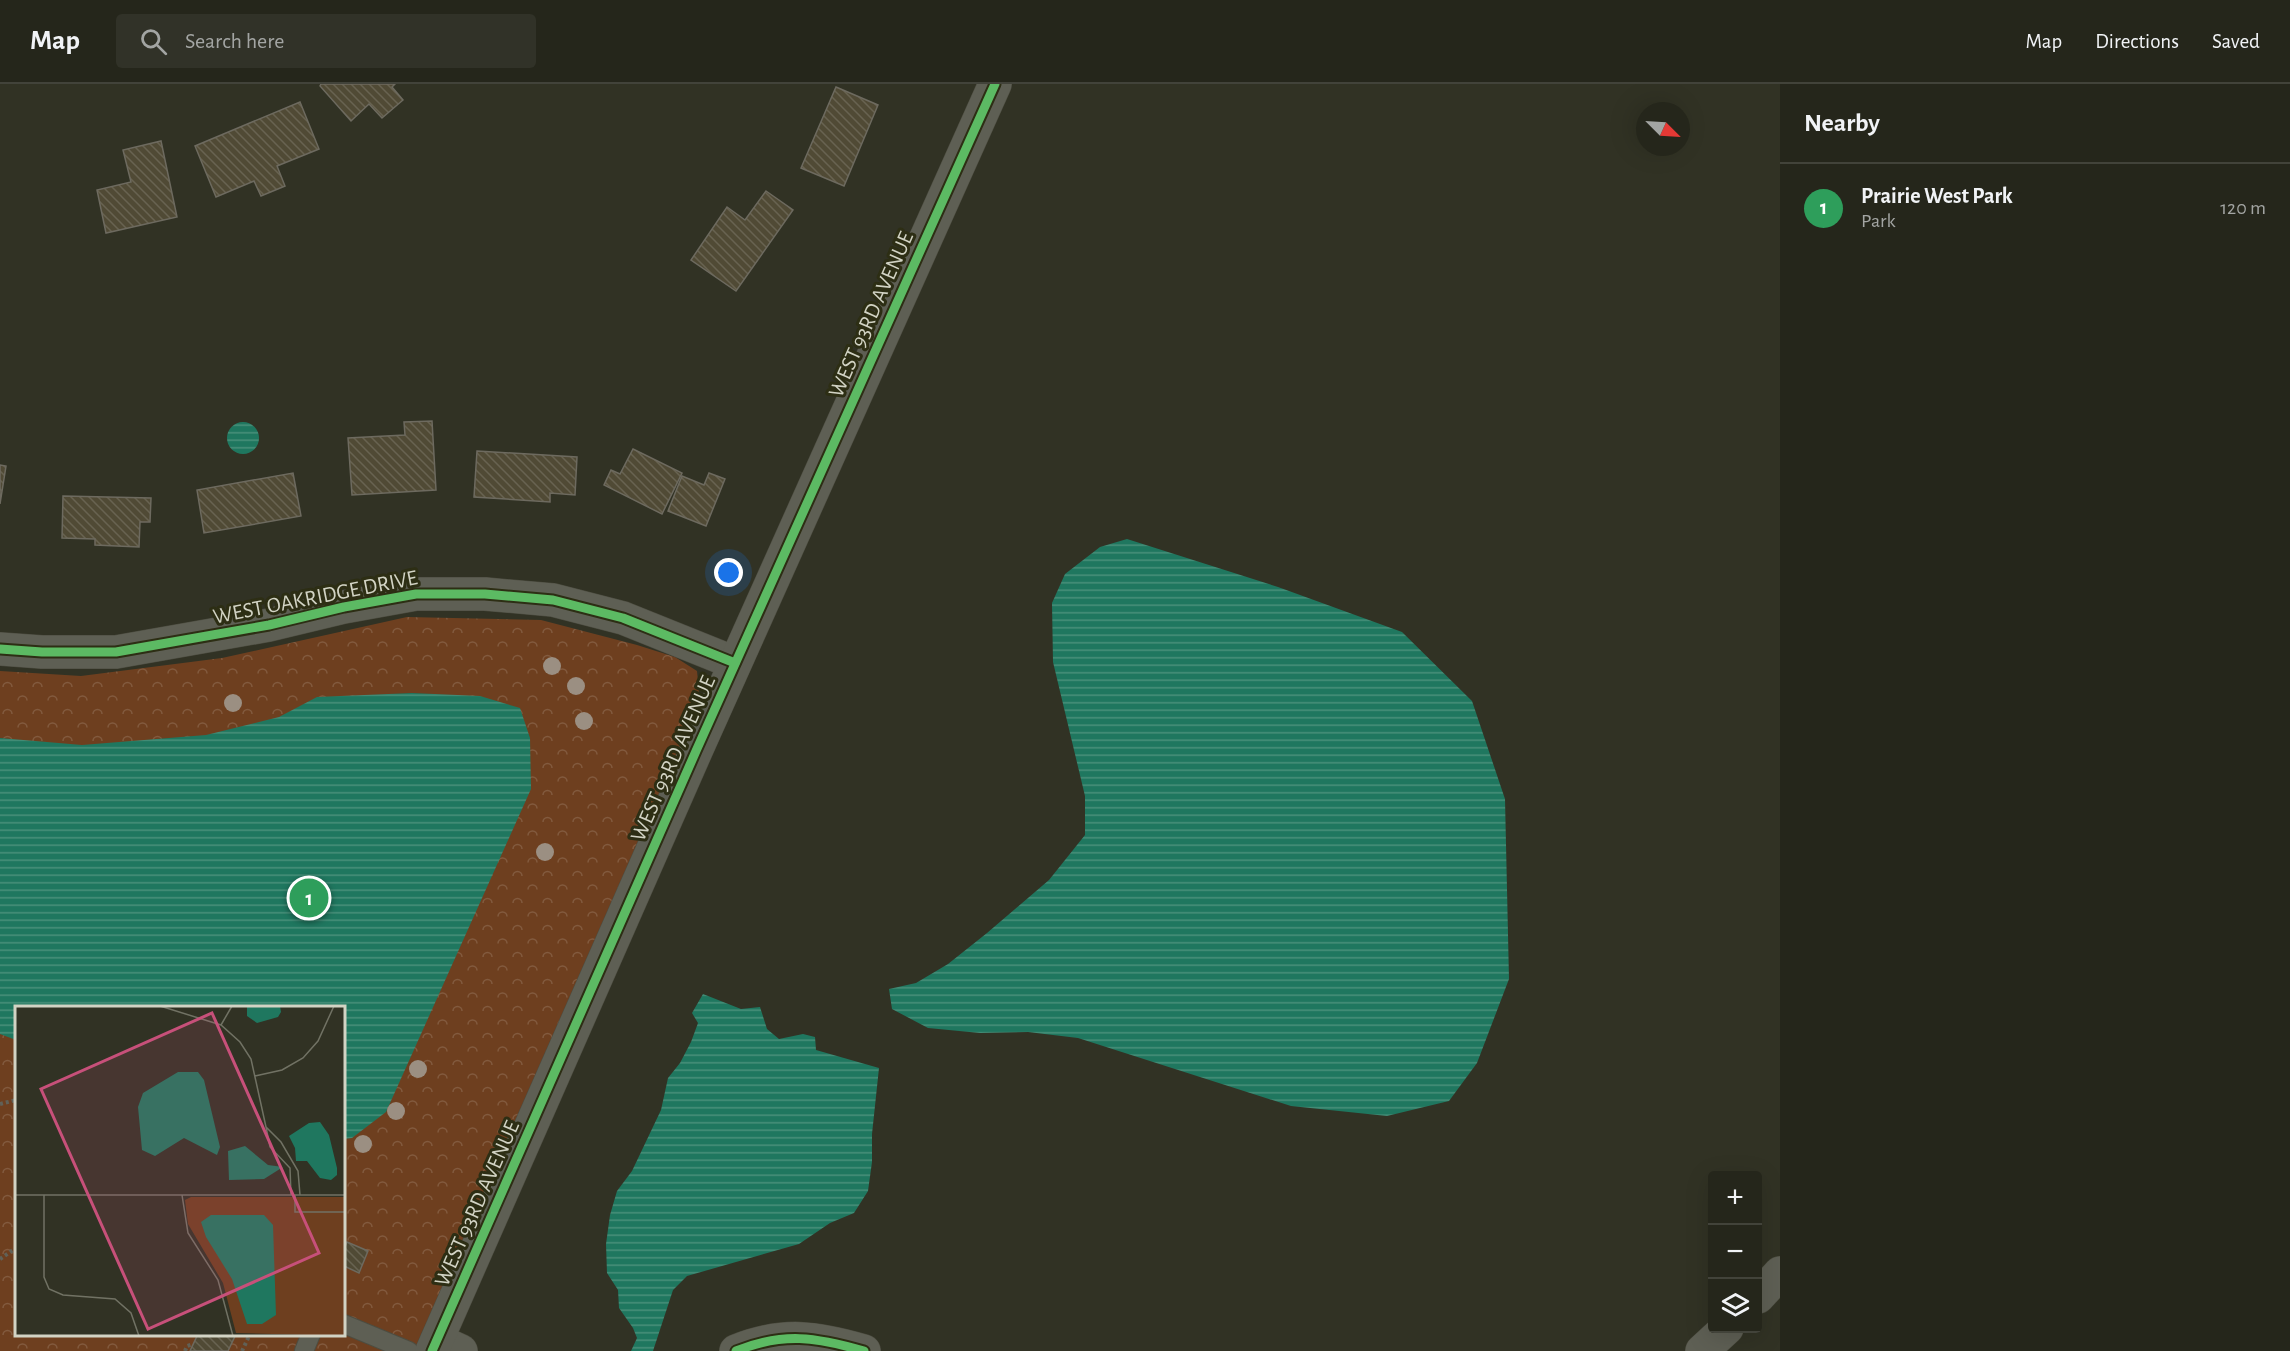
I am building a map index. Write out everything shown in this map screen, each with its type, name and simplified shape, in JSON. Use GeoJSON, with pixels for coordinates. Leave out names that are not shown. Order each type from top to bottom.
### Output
{"type":"FeatureCollection","features":[{"type":"Feature","properties":{"kind":"street","name":"WEST 93RD AVENUE"},"geometry":{"type":"LineString","coordinates":[[435,1348],[735,663],[995,84]]}},
{"type":"Feature","properties":{"kind":"street","name":"WEST OAKRIDGE DRIVE"},"geometry":{"type":"LineString","coordinates":[[0,649],[42,652],[116,652],[269,625],[344,607],[416,594],[485,594],[553,600],[622,618],[735,663]]}},
{"type":"Feature","properties":{"kind":"street"},"geometry":{"type":"LineString","coordinates":[[1762,1293],[1780,1273]]}},
{"type":"Feature","properties":{"kind":"street"},"geometry":{"type":"LineString","coordinates":[[1702,1351],[1722,1333]]}},
{"type":"Feature","properties":{"kind":"street"},"geometry":{"type":"LineString","coordinates":[[745,1350],[759,1342],[788,1338],[814,1339],[864,1351]]}},
{"type":"Feature","properties":{"kind":"lane"},"geometry":{"type":"LineString","coordinates":[[345,1324],[435,1348]]}},
{"type":"Feature","properties":{"kind":"lane"},"geometry":{"type":"LineString","coordinates":[[304,1351],[311,1336]]}},
{"type":"Feature","properties":{"kind":"path"},"geometry":{"type":"LineString","coordinates":[[0,1104],[15,1100]]}},
{"type":"Feature","properties":{"kind":"path"},"geometry":{"type":"LineString","coordinates":[[0,1259],[15,1249]]}},
{"type":"Feature","properties":{"kind":"path"},"geometry":{"type":"LineString","coordinates":[[242,1351],[250,1336]]}},
{"type":"Feature","properties":{"kind":"path"},"geometry":{"type":"LineString","coordinates":[[185,1351],[187,1346],[194,1344]]}},
{"type":"Feature","properties":{"kind":"green space"},"geometry":{"type":"Polygon","coordinates":[[[407,617],[541,620],[675,657],[697,671],[701,712],[415,1351],[0,1351],[0,671],[81,676],[222,658],[407,617]]]}},
{"type":"Feature","properties":{"kind":"shaded area"},"geometry":{"type":"Polygon","coordinates":[[[243,422],[254,427],[259,438],[254,449],[243,454],[232,449],[227,438],[232,427],[243,422]]]}},
{"type":"Feature","properties":{"kind":"shaded area"},"geometry":{"type":"Polygon","coordinates":[[[1127,539],[1278,587],[1402,632],[1472,701],[1505,799],[1509,979],[1477,1063],[1449,1101],[1387,1116],[1291,1106],[1078,1038],[1028,1032],[980,1033],[928,1028],[892,1009],[889,989],[916,983],[948,964],[1049,880],[1085,835],[1085,796],[1053,662],[1052,603],[1065,574],[1100,547],[1127,539]]]}},
{"type":"Feature","properties":{"kind":"shaded area"},"geometry":{"type":"Polygon","coordinates":[[[412,693],[480,696],[520,708],[530,738],[531,789],[386,1112],[352,1138],[345,1139],[345,1006],[15,1006],[15,1040],[0,1034],[0,738],[82,745],[206,735],[279,717],[317,697],[412,693]]]}},
{"type":"Feature","properties":{"kind":"shaded area"},"geometry":{"type":"Polygon","coordinates":[[[703,994],[741,1009],[760,1007],[767,1029],[779,1039],[803,1034],[815,1037],[816,1050],[879,1068],[868,1191],[854,1213],[830,1223],[799,1244],[687,1276],[673,1290],[653,1351],[631,1351],[637,1338],[619,1308],[618,1290],[607,1273],[606,1244],[610,1215],[617,1191],[632,1171],[661,1110],[668,1078],[680,1063],[691,1042],[698,1023],[692,1013],[703,994]]]}},
{"type":"Feature","properties":{"kind":"building"},"geometry":{"type":"Polygon","coordinates":[[[321,84],[395,84],[392,87],[403,100],[382,118],[369,104],[351,121],[320,86],[321,84]]]}},
{"type":"Feature","properties":{"kind":"building"},"geometry":{"type":"Polygon","coordinates":[[[836,87],[878,105],[844,186],[801,168],[836,87]]]}},
{"type":"Feature","properties":{"kind":"building"},"geometry":{"type":"Polygon","coordinates":[[[300,102],[319,149],[277,166],[285,186],[261,196],[254,181],[216,197],[195,146],[300,102]]]}},
{"type":"Feature","properties":{"kind":"building"},"geometry":{"type":"Polygon","coordinates":[[[161,141],[177,217],[106,233],[97,190],[131,182],[123,150],[161,141]]]}},
{"type":"Feature","properties":{"kind":"building"},"geometry":{"type":"Polygon","coordinates":[[[766,191],[793,210],[736,291],[691,260],[727,207],[745,220],[766,191]]]}},
{"type":"Feature","properties":{"kind":"building"},"geometry":{"type":"Polygon","coordinates":[[[432,421],[436,490],[352,495],[348,438],[405,435],[404,422],[432,421]]]}},
{"type":"Feature","properties":{"kind":"building"},"geometry":{"type":"Polygon","coordinates":[[[633,449],[682,473],[662,514],[604,485],[611,470],[620,474],[633,449]]]}},
{"type":"Feature","properties":{"kind":"building"},"geometry":{"type":"Polygon","coordinates":[[[477,451],[577,457],[575,495],[550,493],[550,502],[474,497],[477,451]]]}},
{"type":"Feature","properties":{"kind":"building"},"geometry":{"type":"Polygon","coordinates":[[[0,465],[6,466],[0,504],[0,465]]]}},
{"type":"Feature","properties":{"kind":"building"},"geometry":{"type":"Polygon","coordinates":[[[293,473],[301,516],[204,533],[197,490],[293,473]]]}},
{"type":"Feature","properties":{"kind":"building"},"geometry":{"type":"Polygon","coordinates":[[[709,473],[725,479],[706,526],[668,511],[682,476],[704,485],[709,473]]]}},
{"type":"Feature","properties":{"kind":"building"},"geometry":{"type":"Polygon","coordinates":[[[63,496],[151,498],[150,522],[140,522],[139,547],[95,545],[95,539],[62,538],[63,496]]]}},
{"type":"Feature","properties":{"kind":"building"},"geometry":{"type":"Polygon","coordinates":[[[347,1242],[368,1251],[359,1273],[345,1266],[347,1242]]]}},
{"type":"Feature","properties":{"kind":"building"},"geometry":{"type":"Polygon","coordinates":[[[197,1336],[235,1336],[228,1351],[190,1351],[197,1336]]]}},
{"type":"Feature","properties":{"kind":"cycle path"},"geometry":{"type":"LineString","coordinates":[[432,1351],[696,751],[995,84]]}},
{"type":"Feature","properties":{"kind":"cycle path"},"geometry":{"type":"LineString","coordinates":[[0,649],[42,652],[116,652],[269,625],[344,607],[416,594],[485,594],[553,600],[623,618],[735,663]]}},
{"type":"Feature","properties":{"kind":"cycle path"},"geometry":{"type":"LineString","coordinates":[[736,1351],[784,1339],[830,1342],[864,1351]]}},
{"type":"Feature","properties":{"kind":"place","name":"Prairie West Park"},"geometry":{"type":"Point","coordinates":[309,898]}}]}
